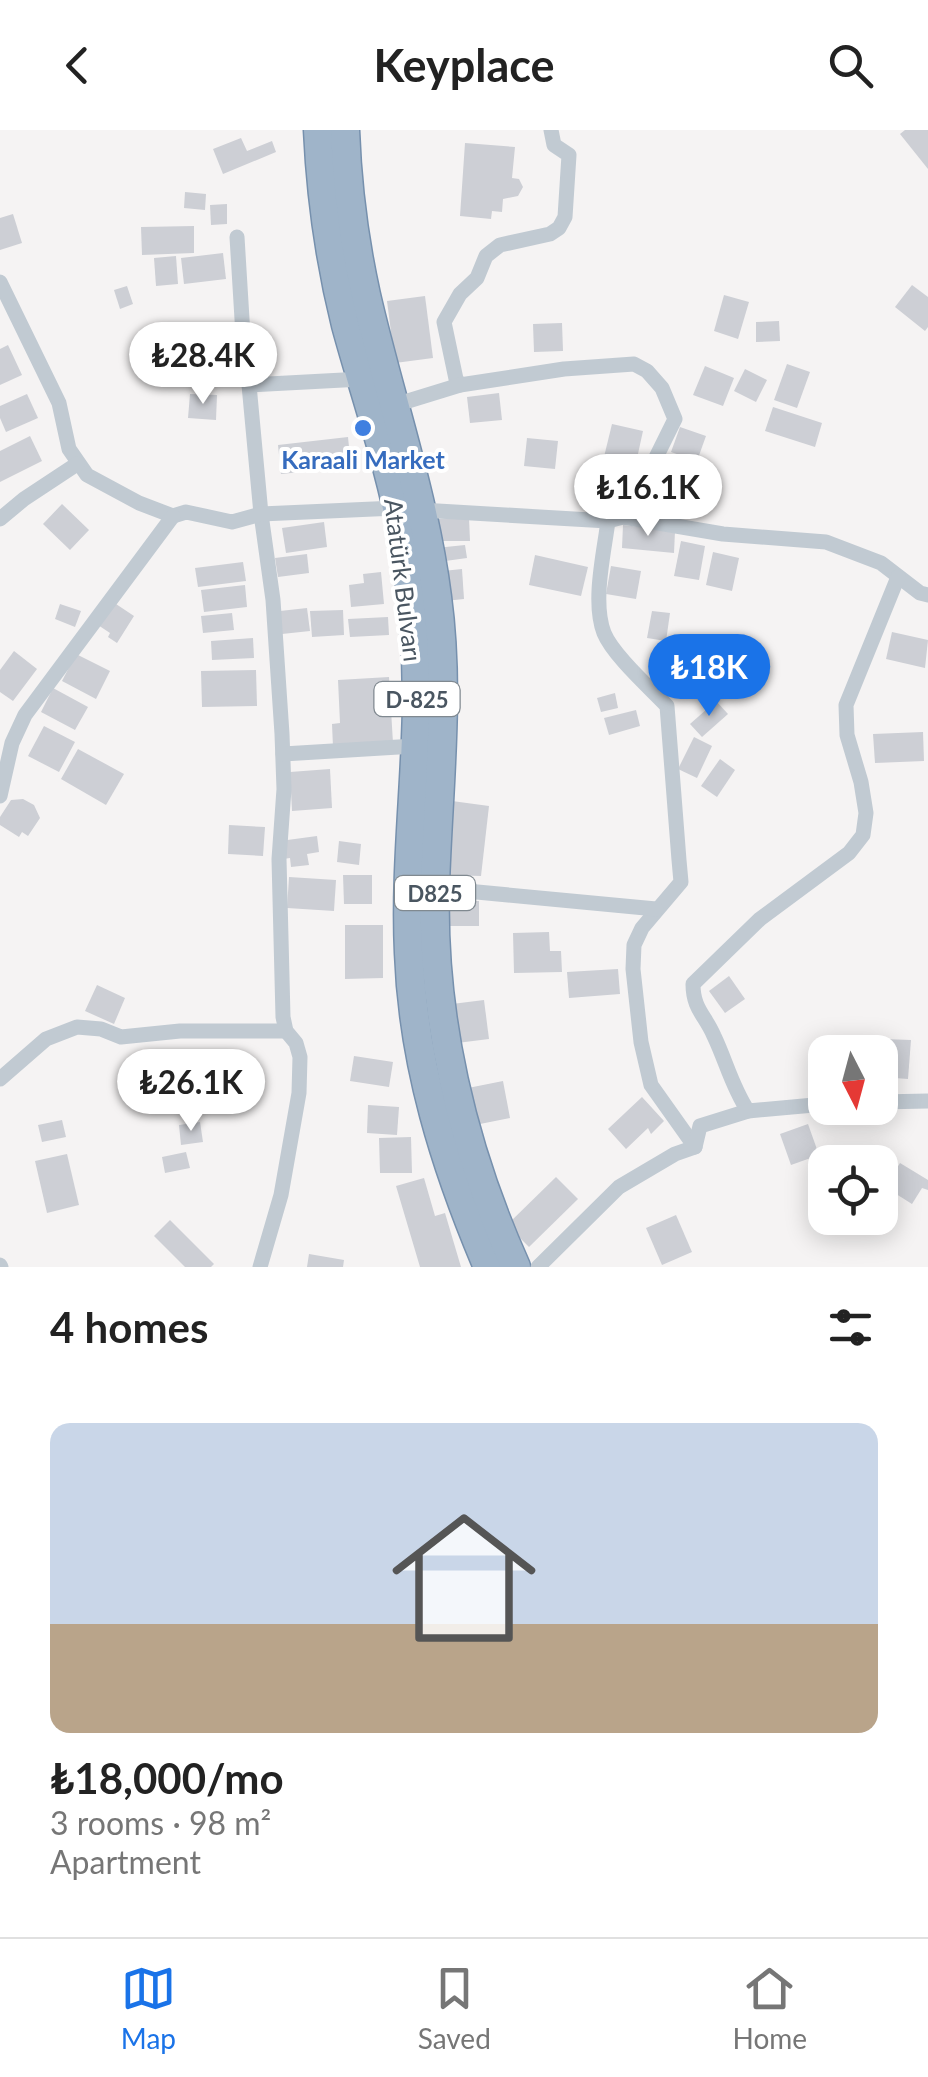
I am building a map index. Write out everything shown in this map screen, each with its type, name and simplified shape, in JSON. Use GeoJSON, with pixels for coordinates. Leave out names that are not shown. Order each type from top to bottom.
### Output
{"type":"FeatureCollection","features":[{"type":"Feature","properties":{"kind":"highway","name":"Atatürk Bulvarı"},"geometry":{"type":"LineString","coordinates":[[318,130],[329,244],[343,312],[362,380],[438,598],[444,718],[435,888],[442,1016],[468,1136],[516,1267]]}},
{"type":"Feature","properties":{"kind":"highway","name":"Atatürk Bulvarı"},"geometry":{"type":"LineString","coordinates":[[345,130],[358,254],[395,404],[409,509],[403,538],[417,704],[408,951],[415,1024],[422,1070],[448,1163],[488,1267]]}},
{"type":"Feature","properties":{"kind":"street"},"geometry":{"type":"LineString","coordinates":[[460,385],[444,322],[460,294],[477,278],[486,256],[500,245],[550,234],[566,217],[569,156],[554,145],[551,130]]}},
{"type":"Feature","properties":{"kind":"street"},"geometry":{"type":"LineString","coordinates":[[237,237],[245,368],[274,600],[283,754],[279,906],[283,1017],[300,1057],[299,1093],[281,1196],[260,1267]]}},
{"type":"Feature","properties":{"kind":"street"},"geometry":{"type":"LineString","coordinates":[[0,282],[58,403],[68,450],[77,464],[87,476],[138,504],[173,516],[186,512],[232,522],[261,514],[409,509],[616,519],[723,534],[826,542],[882,563],[920,593],[928,594]]}},
{"type":"Feature","properties":{"kind":"street"},"geometry":{"type":"LineString","coordinates":[[395,404],[460,385],[634,364],[647,371],[662,388],[675,419],[632,508],[616,519],[598,595],[604,634],[632,672],[667,706],[680,882],[642,928],[634,945],[633,975],[651,1085],[695,1147]]}},
{"type":"Feature","properties":{"kind":"street"},"geometry":{"type":"LineString","coordinates":[[250,385],[362,380]]}},
{"type":"Feature","properties":{"kind":"street"},"geometry":{"type":"LineString","coordinates":[[0,519],[77,464]]}},
{"type":"Feature","properties":{"kind":"street"},"geometry":{"type":"LineString","coordinates":[[0,796],[12,744],[25,714],[173,516]]}},
{"type":"Feature","properties":{"kind":"street"},"geometry":{"type":"LineString","coordinates":[[748,1111],[714,1034],[693,1000],[693,984],[760,919],[850,853],[862,835],[866,813],[847,736],[846,705],[898,577]]}},
{"type":"Feature","properties":{"kind":"street"},"geometry":{"type":"LineString","coordinates":[[283,754],[414,746]]}},
{"type":"Feature","properties":{"kind":"street"},"geometry":{"type":"LineString","coordinates":[[435,888],[656,909]]}},
{"type":"Feature","properties":{"kind":"street"},"geometry":{"type":"LineString","coordinates":[[0,1079],[46,1039],[77,1027],[101,1029],[121,1037],[180,1031],[286,1031]]}},
{"type":"Feature","properties":{"kind":"street"},"geometry":{"type":"LineString","coordinates":[[898,1102],[928,1102]]}},
{"type":"Feature","properties":{"kind":"street"},"geometry":{"type":"LineString","coordinates":[[695,1147],[700,1126],[748,1111],[808,1106]]}},
{"type":"Feature","properties":{"kind":"street"},"geometry":{"type":"LineString","coordinates":[[538,1267],[619,1186],[695,1147]]}},
{"type":"Feature","properties":{"kind":"building"},"geometry":{"type":"Polygon","coordinates":[[[905,130],[928,130],[928,169],[900,134],[905,130]]]}},
{"type":"Feature","properties":{"kind":"building"},"geometry":{"type":"Polygon","coordinates":[[[241,138],[247,151],[272,141],[276,152],[223,174],[213,149],[241,138]]]}},
{"type":"Feature","properties":{"kind":"building"},"geometry":{"type":"Polygon","coordinates":[[[465,143],[515,147],[512,178],[519,179],[523,187],[518,196],[503,199],[502,212],[492,211],[491,219],[460,216],[465,143]]]}},
{"type":"Feature","properties":{"kind":"building"},"geometry":{"type":"Polygon","coordinates":[[[185,192],[206,194],[205,210],[184,208],[185,192]]]}},
{"type":"Feature","properties":{"kind":"building"},"geometry":{"type":"Polygon","coordinates":[[[227,204],[227,224],[211,225],[210,205],[227,204]]]}},
{"type":"Feature","properties":{"kind":"building"},"geometry":{"type":"Polygon","coordinates":[[[13,214],[22,243],[0,250],[0,218],[13,214]]]}},
{"type":"Feature","properties":{"kind":"building"},"geometry":{"type":"Polygon","coordinates":[[[194,226],[194,253],[142,255],[141,227],[194,226]]]}},
{"type":"Feature","properties":{"kind":"building"},"geometry":{"type":"Polygon","coordinates":[[[223,253],[226,279],[184,284],[181,258],[223,253]]]}},
{"type":"Feature","properties":{"kind":"building"},"geometry":{"type":"Polygon","coordinates":[[[176,256],[178,284],[156,286],[154,258],[176,256]]]}},
{"type":"Feature","properties":{"kind":"building"},"geometry":{"type":"Polygon","coordinates":[[[912,285],[928,297],[925,331],[895,307],[912,285]]]}},
{"type":"Feature","properties":{"kind":"building"},"geometry":{"type":"Polygon","coordinates":[[[127,286],[133,304],[120,309],[114,290],[127,286]]]}},
{"type":"Feature","properties":{"kind":"building"},"geometry":{"type":"Polygon","coordinates":[[[724,295],[749,302],[738,339],[714,331],[724,295]]]}},
{"type":"Feature","properties":{"kind":"building"},"geometry":{"type":"Polygon","coordinates":[[[425,296],[433,358],[395,363],[387,301],[425,296]]]}},
{"type":"Feature","properties":{"kind":"building"},"geometry":{"type":"Polygon","coordinates":[[[779,321],[780,341],[756,342],[756,322],[779,321]]]}},
{"type":"Feature","properties":{"kind":"building"},"geometry":{"type":"Polygon","coordinates":[[[562,323],[563,351],[534,352],[533,324],[562,323]]]}},
{"type":"Feature","properties":{"kind":"building"},"geometry":{"type":"Polygon","coordinates":[[[206,339],[208,381],[189,382],[187,362],[173,362],[172,341],[206,339]]]}},
{"type":"Feature","properties":{"kind":"building"},"geometry":{"type":"Polygon","coordinates":[[[8,345],[22,375],[0,385],[0,349],[8,345]]]}},
{"type":"Feature","properties":{"kind":"building"},"geometry":{"type":"Polygon","coordinates":[[[787,364],[810,372],[797,408],[774,400],[787,364]]]}},
{"type":"Feature","properties":{"kind":"building"},"geometry":{"type":"Polygon","coordinates":[[[705,366],[734,378],[723,406],[693,395],[705,366]]]}},
{"type":"Feature","properties":{"kind":"building"},"geometry":{"type":"Polygon","coordinates":[[[745,369],[767,380],[756,402],[734,391],[745,369]]]}},
{"type":"Feature","properties":{"kind":"building"},"geometry":{"type":"Polygon","coordinates":[[[499,393],[502,420],[470,423],[467,397],[499,393]]]}},
{"type":"Feature","properties":{"kind":"building"},"geometry":{"type":"Polygon","coordinates":[[[27,394],[38,418],[6,432],[0,406],[27,394]]]}},
{"type":"Feature","properties":{"kind":"building"},"geometry":{"type":"Polygon","coordinates":[[[190,394],[217,395],[216,420],[188,418],[190,394]]]}},
{"type":"Feature","properties":{"kind":"building"},"geometry":{"type":"Polygon","coordinates":[[[773,407],[822,423],[815,447],[765,431],[773,407]]]}},
{"type":"Feature","properties":{"kind":"building"},"geometry":{"type":"Polygon","coordinates":[[[612,424],[643,431],[634,472],[602,465],[612,424]]]}},
{"type":"Feature","properties":{"kind":"building"},"geometry":{"type":"Polygon","coordinates":[[[680,427],[706,436],[697,461],[671,452],[680,427]]]}},
{"type":"Feature","properties":{"kind":"building"},"geometry":{"type":"Polygon","coordinates":[[[30,436],[42,461],[0,482],[0,451],[30,436]]]}},
{"type":"Feature","properties":{"kind":"building"},"geometry":{"type":"Polygon","coordinates":[[[348,437],[351,467],[281,474],[278,445],[348,437]]]}},
{"type":"Feature","properties":{"kind":"building"},"geometry":{"type":"Polygon","coordinates":[[[527,438],[558,441],[555,469],[524,466],[527,438]]]}},
{"type":"Feature","properties":{"kind":"building"},"geometry":{"type":"Polygon","coordinates":[[[675,468],[707,480],[698,503],[688,499],[681,520],[646,507],[656,481],[668,485],[675,468]]]}},
{"type":"Feature","properties":{"kind":"building"},"geometry":{"type":"Polygon","coordinates":[[[62,504],[89,530],[70,550],[43,524],[62,504]]]}},
{"type":"Feature","properties":{"kind":"building"},"geometry":{"type":"Polygon","coordinates":[[[469,518],[470,541],[435,541],[435,519],[469,518]]]}},
{"type":"Feature","properties":{"kind":"building"},"geometry":{"type":"Polygon","coordinates":[[[324,522],[327,547],[286,553],[282,528],[324,522]]]}},
{"type":"Feature","properties":{"kind":"building"},"geometry":{"type":"Polygon","coordinates":[[[623,525],[675,531],[674,553],[622,548],[623,525]]]}},
{"type":"Feature","properties":{"kind":"building"},"geometry":{"type":"Polygon","coordinates":[[[681,541],[705,546],[699,580],[674,576],[681,541]]]}},
{"type":"Feature","properties":{"kind":"building"},"geometry":{"type":"Polygon","coordinates":[[[465,545],[467,558],[438,562],[436,548],[465,545]]]}},
{"type":"Feature","properties":{"kind":"building"},"geometry":{"type":"Polygon","coordinates":[[[713,552],[739,558],[732,591],[706,585],[713,552]]]}},
{"type":"Feature","properties":{"kind":"building"},"geometry":{"type":"Polygon","coordinates":[[[307,554],[309,573],[278,577],[275,558],[307,554]]]}},
{"type":"Feature","properties":{"kind":"building"},"geometry":{"type":"Polygon","coordinates":[[[535,555],[588,567],[581,596],[529,585],[535,555]]]}},
{"type":"Feature","properties":{"kind":"building"},"geometry":{"type":"Polygon","coordinates":[[[243,562],[246,581],[198,587],[195,568],[243,562]]]}},
{"type":"Feature","properties":{"kind":"building"},"geometry":{"type":"Polygon","coordinates":[[[611,566],[641,571],[636,599],[606,594],[611,566]]]}},
{"type":"Feature","properties":{"kind":"building"},"geometry":{"type":"Polygon","coordinates":[[[462,569],[464,599],[445,601],[443,571],[462,569]]]}},
{"type":"Feature","properties":{"kind":"building"},"geometry":{"type":"Polygon","coordinates":[[[381,572],[384,604],[351,607],[349,585],[364,583],[363,574],[381,572]]]}},
{"type":"Feature","properties":{"kind":"building"},"geometry":{"type":"Polygon","coordinates":[[[245,585],[247,607],[204,612],[201,590],[245,585]]]}},
{"type":"Feature","properties":{"kind":"building"},"geometry":{"type":"Polygon","coordinates":[[[113,602],[134,616],[117,643],[98,625],[113,602]]]}},
{"type":"Feature","properties":{"kind":"building"},"geometry":{"type":"Polygon","coordinates":[[[60,604],[81,611],[75,627],[55,619],[60,604]]]}},
{"type":"Feature","properties":{"kind":"building"},"geometry":{"type":"Polygon","coordinates":[[[307,608],[310,631],[282,634],[280,611],[307,608]]]}},
{"type":"Feature","properties":{"kind":"building"},"geometry":{"type":"Polygon","coordinates":[[[343,610],[344,635],[312,637],[310,611],[343,610]]]}},
{"type":"Feature","properties":{"kind":"building"},"geometry":{"type":"Polygon","coordinates":[[[652,611],[670,613],[666,641],[647,638],[652,611]]]}},
{"type":"Feature","properties":{"kind":"building"},"geometry":{"type":"Polygon","coordinates":[[[232,613],[234,630],[203,633],[201,616],[232,613]]]}},
{"type":"Feature","properties":{"kind":"building"},"geometry":{"type":"Polygon","coordinates":[[[388,617],[389,635],[350,637],[348,619],[388,617]]]}},
{"type":"Feature","properties":{"kind":"building"},"geometry":{"type":"Polygon","coordinates":[[[892,632],[928,640],[925,668],[886,659],[892,632]]]}},
{"type":"Feature","properties":{"kind":"building"},"geometry":{"type":"Polygon","coordinates":[[[253,638],[254,658],[212,660],[211,641],[253,638]]]}},
{"type":"Feature","properties":{"kind":"building"},"geometry":{"type":"Polygon","coordinates":[[[14,651],[37,669],[13,701],[0,692],[0,670],[14,651]]]}},
{"type":"Feature","properties":{"kind":"building"},"geometry":{"type":"Polygon","coordinates":[[[76,654],[110,671],[96,699],[62,681],[76,654]]]}},
{"type":"Feature","properties":{"kind":"building"},"geometry":{"type":"Polygon","coordinates":[[[256,670],[257,706],[202,707],[201,671],[256,670]]]}},
{"type":"Feature","properties":{"kind":"building"},"geometry":{"type":"Polygon","coordinates":[[[696,670],[700,691],[676,695],[672,674],[696,670]]]}},
{"type":"Feature","properties":{"kind":"building"},"geometry":{"type":"Polygon","coordinates":[[[389,677],[393,743],[333,747],[332,724],[340,723],[338,680],[389,677]]]}},
{"type":"Feature","properties":{"kind":"building"},"geometry":{"type":"Polygon","coordinates":[[[53,688],[88,707],[75,730],[41,712],[53,688]]]}},
{"type":"Feature","properties":{"kind":"building"},"geometry":{"type":"Polygon","coordinates":[[[615,693],[618,708],[601,712],[597,698],[615,693]]]}},
{"type":"Feature","properties":{"kind":"building"},"geometry":{"type":"Polygon","coordinates":[[[716,701],[728,714],[702,737],[690,724],[716,701]]]}},
{"type":"Feature","properties":{"kind":"building"},"geometry":{"type":"Polygon","coordinates":[[[636,710],[640,726],[609,735],[604,718],[636,710]]]}},
{"type":"Feature","properties":{"kind":"building"},"geometry":{"type":"Polygon","coordinates":[[[44,726],[75,742],[59,772],[28,756],[44,726]]]}},
{"type":"Feature","properties":{"kind":"building"},"geometry":{"type":"Polygon","coordinates":[[[923,732],[924,761],[875,763],[873,734],[923,732]]]}},
{"type":"Feature","properties":{"kind":"building"},"geometry":{"type":"Polygon","coordinates":[[[694,737],[712,746],[697,778],[678,769],[694,737]]]}},
{"type":"Feature","properties":{"kind":"building"},"geometry":{"type":"Polygon","coordinates":[[[78,749],[124,774],[106,805],[61,779],[78,749]]]}},
{"type":"Feature","properties":{"kind":"building"},"geometry":{"type":"Polygon","coordinates":[[[720,759],[735,770],[717,797],[701,786],[720,759]]]}},
{"type":"Feature","properties":{"kind":"building"},"geometry":{"type":"Polygon","coordinates":[[[330,769],[332,808],[292,811],[290,772],[330,769]]]}},
{"type":"Feature","properties":{"kind":"building"},"geometry":{"type":"Polygon","coordinates":[[[23,799],[34,805],[40,818],[28,836],[22,832],[19,837],[0,825],[0,817],[11,800],[23,799]]]}},
{"type":"Feature","properties":{"kind":"building"},"geometry":{"type":"Polygon","coordinates":[[[452,801],[489,806],[481,876],[444,875],[452,801]]]}},
{"type":"Feature","properties":{"kind":"building"},"geometry":{"type":"Polygon","coordinates":[[[229,825],[265,827],[263,856],[228,854],[229,825]]]}},
{"type":"Feature","properties":{"kind":"building"},"geometry":{"type":"Polygon","coordinates":[[[317,836],[319,852],[307,854],[309,865],[291,867],[290,858],[283,859],[280,841],[317,836]]]}},
{"type":"Feature","properties":{"kind":"building"},"geometry":{"type":"Polygon","coordinates":[[[339,841],[361,844],[359,865],[337,862],[339,841]]]}},
{"type":"Feature","properties":{"kind":"building"},"geometry":{"type":"Polygon","coordinates":[[[343,875],[372,875],[372,904],[344,904],[343,875]]]}},
{"type":"Feature","properties":{"kind":"building"},"geometry":{"type":"Polygon","coordinates":[[[289,877],[336,880],[334,911],[287,908],[289,877]]]}},
{"type":"Feature","properties":{"kind":"building"},"geometry":{"type":"Polygon","coordinates":[[[449,901],[479,901],[479,926],[449,926],[449,901]]]}},
{"type":"Feature","properties":{"kind":"building"},"geometry":{"type":"Polygon","coordinates":[[[345,925],[383,925],[383,978],[345,979],[345,925]]]}},
{"type":"Feature","properties":{"kind":"building"},"geometry":{"type":"Polygon","coordinates":[[[549,932],[550,951],[561,951],[562,972],[514,973],[513,933],[549,932]]]}},
{"type":"Feature","properties":{"kind":"building"},"geometry":{"type":"Polygon","coordinates":[[[618,969],[620,994],[569,998],[567,972],[618,969]]]}},
{"type":"Feature","properties":{"kind":"building"},"geometry":{"type":"Polygon","coordinates":[[[729,976],[745,999],[725,1013],[709,991],[729,976]]]}},
{"type":"Feature","properties":{"kind":"building"},"geometry":{"type":"Polygon","coordinates":[[[97,985],[125,998],[114,1024],[85,1011],[97,985]]]}},
{"type":"Feature","properties":{"kind":"building"},"geometry":{"type":"Polygon","coordinates":[[[484,1000],[489,1039],[457,1043],[452,1004],[484,1000]]]}},
{"type":"Feature","properties":{"kind":"building"},"geometry":{"type":"Polygon","coordinates":[[[898,1040],[911,1040],[908,1079],[898,1078],[898,1040]]]}},
{"type":"Feature","properties":{"kind":"building"},"geometry":{"type":"Polygon","coordinates":[[[354,1056],[393,1062],[389,1087],[350,1081],[354,1056]]]}},
{"type":"Feature","properties":{"kind":"building"},"geometry":{"type":"Polygon","coordinates":[[[237,1058],[253,1072],[243,1084],[227,1070],[237,1058]]]}},
{"type":"Feature","properties":{"kind":"building"},"geometry":{"type":"Polygon","coordinates":[[[503,1081],[510,1118],[475,1125],[468,1088],[503,1081]]]}},
{"type":"Feature","properties":{"kind":"building"},"geometry":{"type":"Polygon","coordinates":[[[642,1097],[664,1121],[651,1134],[648,1128],[626,1149],[608,1129],[642,1097]]]}},
{"type":"Feature","properties":{"kind":"building"},"geometry":{"type":"Polygon","coordinates":[[[368,1105],[399,1107],[397,1135],[367,1133],[368,1105]]]}},
{"type":"Feature","properties":{"kind":"building"},"geometry":{"type":"Polygon","coordinates":[[[62,1120],[66,1137],[42,1142],[38,1125],[62,1120]]]}},
{"type":"Feature","properties":{"kind":"building"},"geometry":{"type":"Polygon","coordinates":[[[200,1122],[203,1142],[181,1145],[179,1125],[200,1122]]]}},
{"type":"Feature","properties":{"kind":"building"},"geometry":{"type":"Polygon","coordinates":[[[808,1124],[815,1145],[808,1145],[808,1159],[791,1165],[780,1134],[808,1124]]]}},
{"type":"Feature","properties":{"kind":"building"},"geometry":{"type":"Polygon","coordinates":[[[411,1137],[412,1173],[380,1173],[379,1138],[411,1137]]]}},
{"type":"Feature","properties":{"kind":"building"},"geometry":{"type":"Polygon","coordinates":[[[186,1152],[190,1168],[165,1173],[162,1157],[186,1152]]]}},
{"type":"Feature","properties":{"kind":"building"},"geometry":{"type":"Polygon","coordinates":[[[67,1154],[79,1205],[47,1213],[35,1161],[67,1154]]]}},
{"type":"Feature","properties":{"kind":"building"},"geometry":{"type":"Polygon","coordinates":[[[900,1163],[928,1180],[928,1190],[922,1188],[912,1204],[898,1195],[900,1163]]]}},
{"type":"Feature","properties":{"kind":"building"},"geometry":{"type":"Polygon","coordinates":[[[556,1177],[578,1199],[529,1247],[507,1225],[556,1177]]]}},
{"type":"Feature","properties":{"kind":"building"},"geometry":{"type":"Polygon","coordinates":[[[424,1178],[435,1216],[445,1213],[461,1267],[420,1267],[396,1186],[424,1178]]]}},
{"type":"Feature","properties":{"kind":"building"},"geometry":{"type":"Polygon","coordinates":[[[676,1215],[692,1252],[662,1265],[646,1228],[676,1215]]]}},
{"type":"Feature","properties":{"kind":"building"},"geometry":{"type":"Polygon","coordinates":[[[170,1220],[214,1264],[211,1267],[185,1267],[154,1236],[170,1220]]]}},
{"type":"Feature","properties":{"kind":"building"},"geometry":{"type":"Polygon","coordinates":[[[309,1254],[344,1260],[343,1267],[307,1267],[309,1254]]]}},
{"type":"Feature","properties":{"kind":"place","name":"Karaali Market"},"geometry":{"type":"Point","coordinates":[363,428]}}]}
